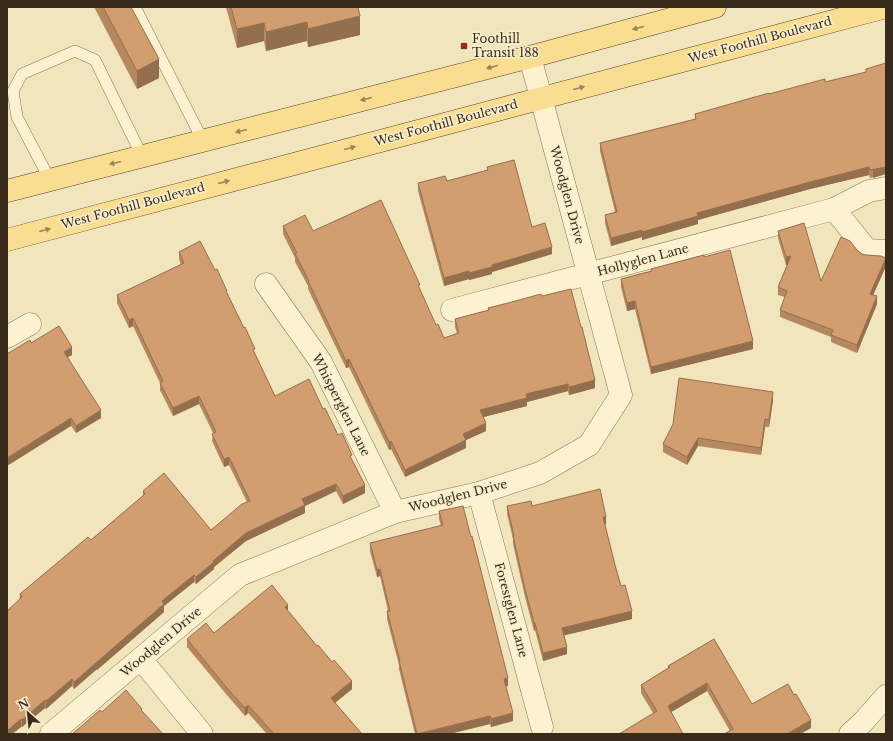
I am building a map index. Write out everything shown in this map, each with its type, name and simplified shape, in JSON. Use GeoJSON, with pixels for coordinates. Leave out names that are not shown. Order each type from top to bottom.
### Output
{"type":"FeatureCollection","features":[{"type":"Feature","properties":{"kind":"main road"},"geometry":{"type":"LineString","coordinates":[[7,191],[530,57],[715,7]]}},
{"type":"Feature","properties":{"kind":"main road","name":"West Foothill Boulevard"},"geometry":{"type":"LineString","coordinates":[[7,240],[886,7]]}},
{"type":"Feature","properties":{"kind":"street","name":"Woodglen Drive"},"geometry":{"type":"LineString","coordinates":[[51,734],[240,576],[395,512],[479,493],[540,473],[589,445],[621,395],[530,57]]}},
{"type":"Feature","properties":{"kind":"street","name":"Hollyglen Lane"},"geometry":{"type":"LineString","coordinates":[[452,310],[834,209],[869,191],[886,188]]}},
{"type":"Feature","properties":{"kind":"street"},"geometry":{"type":"LineString","coordinates":[[834,209],[866,250],[886,251]]}},
{"type":"Feature","properties":{"kind":"street","name":"Whisperglen Lane"},"geometry":{"type":"LineString","coordinates":[[266,284],[321,362],[395,512]]}},
{"type":"Feature","properties":{"kind":"street"},"geometry":{"type":"LineString","coordinates":[[7,337],[30,324]]}},
{"type":"Feature","properties":{"kind":"street","name":"Forestglen Lane"},"geometry":{"type":"LineString","coordinates":[[479,493],[542,727]]}},
{"type":"Feature","properties":{"kind":"street"},"geometry":{"type":"LineString","coordinates":[[141,659],[202,734]]}},
{"type":"Feature","properties":{"kind":"street"},"geometry":{"type":"LineString","coordinates":[[850,734],[864,722],[886,696]]}},
{"type":"Feature","properties":{"kind":"lane"},"geometry":{"type":"LineString","coordinates":[[135,7],[203,141]]}},
{"type":"Feature","properties":{"kind":"lane"},"geometry":{"type":"LineString","coordinates":[[50,180],[17,117],[14,91],[22,74],[75,51],[95,60],[142,156]]}},
{"type":"Feature","properties":{"kind":"building"},"geometry":{"type":"Polygon","coordinates":[[[103,7],[131,7],[159,59],[137,71],[103,7]]]}},
{"type":"Feature","properties":{"kind":"building"},"geometry":{"type":"Polygon","coordinates":[[[231,7],[358,7],[360,16],[308,29],[307,22],[266,32],[264,23],[237,29],[231,7]]]}},
{"type":"Feature","properties":{"kind":"building"},"geometry":{"type":"Polygon","coordinates":[[[886,63],[886,167],[870,170],[869,167],[810,182],[697,213],[698,216],[642,232],[642,230],[611,238],[605,215],[617,212],[600,143],[696,119],[695,114],[769,93],[825,79],[825,82],[866,72],[866,69],[886,63]]]}},
{"type":"Feature","properties":{"kind":"building"},"geometry":{"type":"Polygon","coordinates":[[[514,160],[532,227],[545,223],[552,247],[492,265],[492,267],[469,273],[469,271],[444,278],[418,183],[445,176],[447,181],[488,170],[487,167],[514,160]]]}},
{"type":"Feature","properties":{"kind":"building"},"geometry":{"type":"Polygon","coordinates":[[[381,200],[420,285],[418,285],[436,325],[438,324],[444,338],[459,333],[455,319],[489,310],[488,308],[541,294],[542,296],[571,289],[595,380],[569,387],[568,384],[526,394],[527,398],[480,410],[486,423],[463,434],[466,440],[405,470],[391,441],[389,442],[349,359],[346,361],[295,254],[297,253],[283,226],[305,215],[313,231],[381,200]]]}},
{"type":"Feature","properties":{"kind":"building"},"geometry":{"type":"Polygon","coordinates":[[[804,223],[821,281],[841,237],[850,241],[862,254],[886,258],[870,294],[877,296],[857,345],[831,335],[833,330],[780,310],[787,291],[778,287],[791,256],[786,257],[778,231],[804,223]]]}},
{"type":"Feature","properties":{"kind":"building"},"geometry":{"type":"Polygon","coordinates":[[[200,241],[215,270],[217,269],[226,291],[244,328],[245,327],[255,349],[253,350],[275,396],[309,379],[323,409],[325,408],[338,435],[342,433],[352,455],[350,456],[365,485],[343,496],[336,484],[302,499],[305,505],[246,533],[196,577],[194,575],[162,601],[164,604],[74,682],[72,679],[7,731],[7,611],[22,597],[20,594],[88,537],[91,540],[145,494],[143,491],[164,473],[211,530],[242,504],[250,501],[229,457],[224,459],[212,434],[216,432],[199,396],[173,408],[160,383],[163,381],[133,318],[129,320],[117,295],[184,263],[179,252],[200,241]]]}},
{"type":"Feature","properties":{"kind":"building"},"geometry":{"type":"Polygon","coordinates":[[[730,250],[753,341],[651,367],[635,301],[627,303],[621,279],[652,271],[651,269],[704,255],[704,257],[730,250]]]}},
{"type":"Feature","properties":{"kind":"building"},"geometry":{"type":"Polygon","coordinates":[[[59,326],[72,347],[64,352],[101,410],[76,426],[71,418],[7,458],[7,354],[30,340],[31,343],[59,326]]]}},
{"type":"Feature","properties":{"kind":"building"},"geometry":{"type":"Polygon","coordinates":[[[679,378],[773,392],[769,420],[765,419],[761,448],[698,438],[687,457],[663,444],[673,424],[679,378]]]}},
{"type":"Feature","properties":{"kind":"building"},"geometry":{"type":"Polygon","coordinates":[[[600,489],[606,517],[603,517],[615,565],[621,586],[625,585],[632,611],[562,628],[567,647],[543,653],[525,589],[507,506],[531,501],[532,506],[600,489]]]}},
{"type":"Feature","properties":{"kind":"building"},"geometry":{"type":"Polygon","coordinates":[[[463,506],[508,678],[504,679],[513,713],[491,719],[490,716],[417,734],[387,611],[390,611],[380,569],[377,570],[370,543],[443,525],[439,511],[463,506]]]}},
{"type":"Feature","properties":{"kind":"building"},"geometry":{"type":"Polygon","coordinates":[[[272,585],[288,605],[285,607],[317,646],[318,645],[332,662],[334,660],[352,681],[331,698],[362,734],[274,734],[248,705],[245,708],[187,639],[206,623],[214,633],[272,585]]]}},
{"type":"Feature","properties":{"kind":"building"},"geometry":{"type":"Polygon","coordinates":[[[714,639],[752,704],[788,684],[794,695],[796,694],[811,720],[787,734],[724,734],[733,729],[707,683],[668,706],[683,734],[619,734],[657,711],[641,685],[670,667],[668,666],[714,639]]]}},
{"type":"Feature","properties":{"kind":"building"},"geometry":{"type":"Polygon","coordinates":[[[126,690],[142,709],[141,710],[163,734],[72,734],[100,710],[102,712],[126,690]]]}},
{"type":"Feature","properties":{"kind":"place","name":"Foothill Transit 188"},"geometry":{"type":"Point","coordinates":[464,46]}}]}
